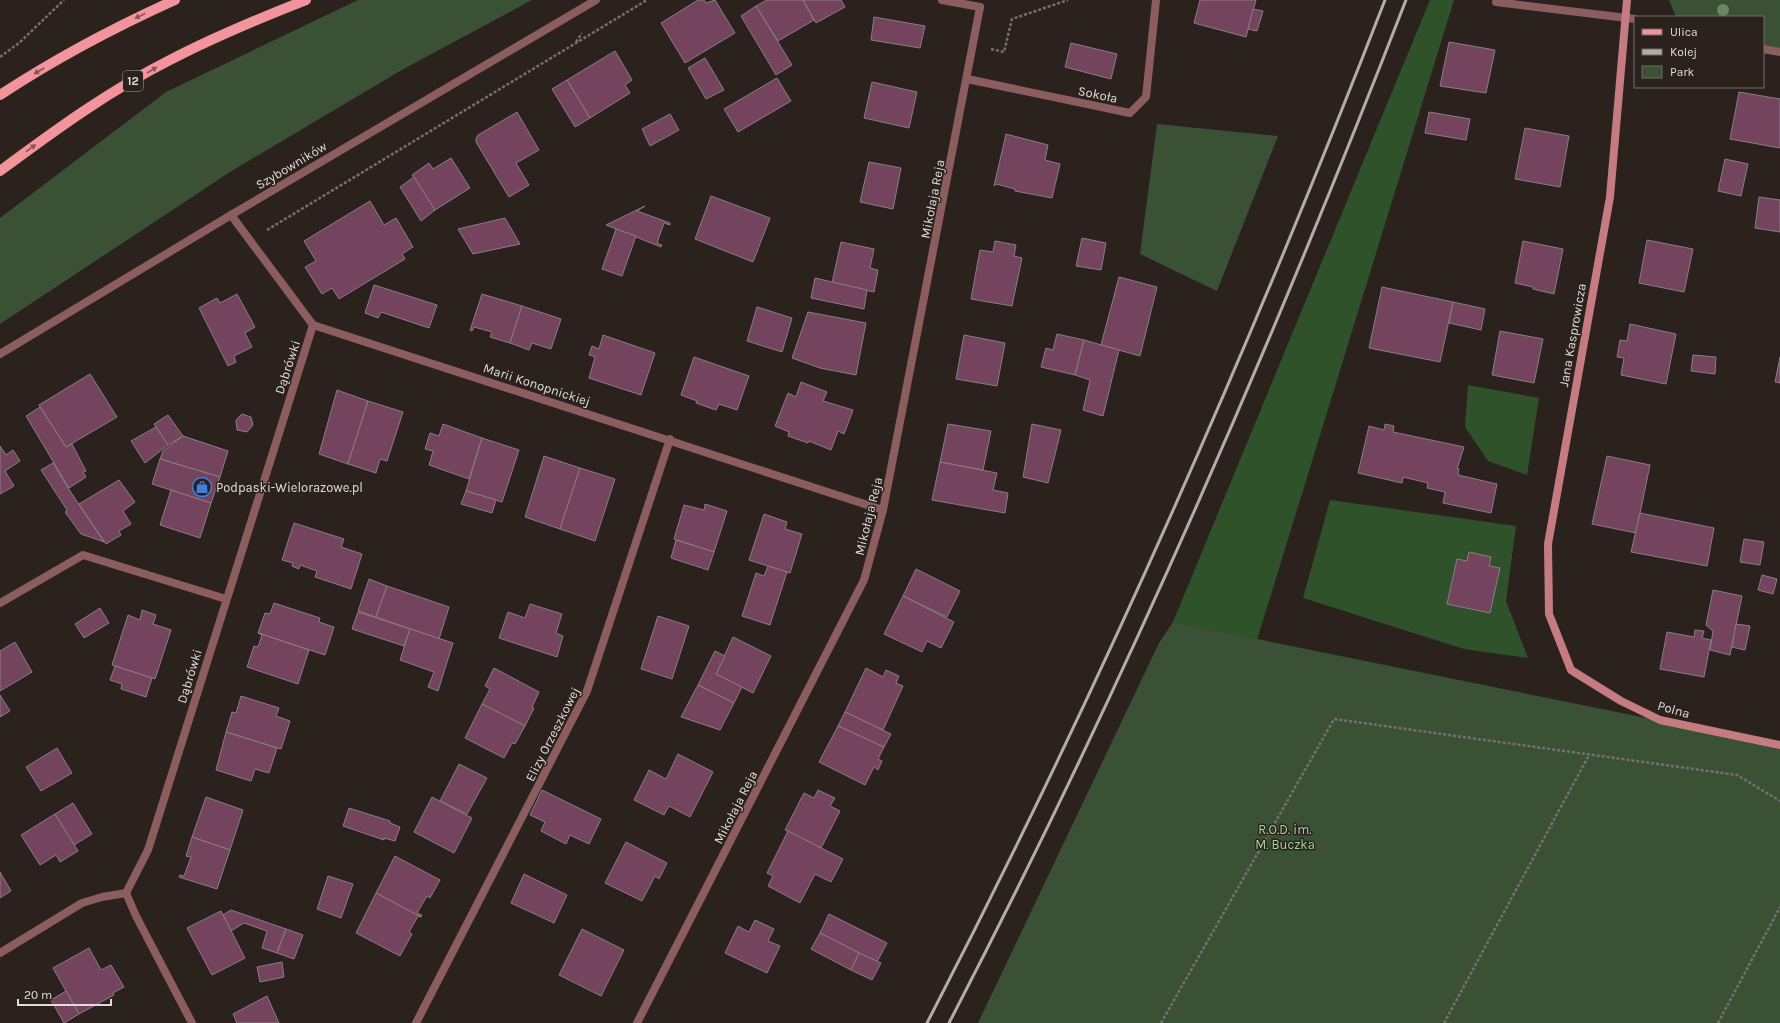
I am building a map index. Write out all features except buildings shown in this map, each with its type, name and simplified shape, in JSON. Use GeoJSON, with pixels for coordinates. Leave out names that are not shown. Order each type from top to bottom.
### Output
{"type":"FeatureCollection","features":[{"type":"Feature","properties":{"kind":"main road"},"geometry":{"type":"LineString","coordinates":[[0,95],[73,52],[139,17],[175,0]]}},
{"type":"Feature","properties":{"kind":"main road","name":"12"},"geometry":{"type":"LineString","coordinates":[[0,171],[47,136],[105,97],[169,60],[277,11],[306,0]]}},
{"type":"Feature","properties":{"kind":"street","name":"Szybowników"},"geometry":{"type":"LineString","coordinates":[[0,354],[231,215],[596,0]]}},
{"type":"Feature","properties":{"kind":"street","name":"Mikołaja Reja"},"geometry":{"type":"LineString","coordinates":[[637,1023],[864,580],[883,510],[980,7],[942,0]]}},
{"type":"Feature","properties":{"kind":"street","name":"Sokoła"},"geometry":{"type":"LineString","coordinates":[[967,79],[1130,113],[1146,97],[1156,0]]}},
{"type":"Feature","properties":{"kind":"street","name":"Jana Kasprowicza"},"geometry":{"type":"LineString","coordinates":[[1571,670],[1549,614],[1548,544],[1610,197],[1627,17],[1627,0]]}},
{"type":"Feature","properties":{"kind":"street"},"geometry":{"type":"LineString","coordinates":[[1496,2],[1634,19]]}},
{"type":"Feature","properties":{"kind":"street"},"geometry":{"type":"LineString","coordinates":[[1764,49],[1780,52]]}},
{"type":"Feature","properties":{"kind":"street"},"geometry":{"type":"LineString","coordinates":[[231,215],[252,240],[313,325]]}},
{"type":"Feature","properties":{"kind":"street","name":"Marii Konopnickiej"},"geometry":{"type":"LineString","coordinates":[[313,325],[670,439],[883,510]]}},
{"type":"Feature","properties":{"kind":"street","name":"Dąbrówki"},"geometry":{"type":"LineString","coordinates":[[126,893],[148,850],[313,325]]}},
{"type":"Feature","properties":{"kind":"street","name":"Elizy Orzeszkowej"},"geometry":{"type":"LineString","coordinates":[[416,1023],[587,691],[670,439]]}},
{"type":"Feature","properties":{"kind":"street"},"geometry":{"type":"LineString","coordinates":[[0,603],[83,555],[226,599]]}},
{"type":"Feature","properties":{"kind":"street","name":"Polna"},"geometry":{"type":"LineString","coordinates":[[1571,670],[1621,701],[1660,720],[1780,745]]}},
{"type":"Feature","properties":{"kind":"street"},"geometry":{"type":"LineString","coordinates":[[0,952],[82,903],[102,897],[126,893],[136,916],[192,1023]]}},
{"type":"Feature","properties":{"kind":"path"},"geometry":{"type":"LineString","coordinates":[[0,57],[19,43],[64,0]]}},
{"type":"Feature","properties":{"kind":"path"},"geometry":{"type":"LineString","coordinates":[[252,240],[647,0]]}},
{"type":"Feature","properties":{"kind":"path"},"geometry":{"type":"LineString","coordinates":[[973,46],[1004,52],[1012,19],[1068,0]]}},
{"type":"Feature","properties":{"kind":"path"},"geometry":{"type":"LineString","coordinates":[[1161,1023],[1334,719],[1589,756],[1737,774],[1780,801]]}},
{"type":"Feature","properties":{"kind":"path"},"geometry":{"type":"LineString","coordinates":[[1444,1023],[1589,756]]}},
{"type":"Feature","properties":{"kind":"path"},"geometry":{"type":"LineString","coordinates":[[1718,1023],[1780,906]]}},
{"type":"Feature","properties":{"kind":"green space"},"geometry":{"type":"Polygon","coordinates":[[[358,0],[532,0],[400,71],[230,172],[0,324],[0,218],[166,92],[358,0]]]}},
{"type":"Feature","properties":{"kind":"green space"},"geometry":{"type":"Polygon","coordinates":[[[1430,0],[1454,0],[1257,640],[1173,622],[1430,0]]]}},
{"type":"Feature","properties":{"kind":"green space"},"geometry":{"type":"Polygon","coordinates":[[[1669,0],[1780,0],[1780,52],[1764,49],[1764,16],[1676,16],[1669,0]]]}},
{"type":"Feature","properties":{"kind":"green space"},"geometry":{"type":"Polygon","coordinates":[[[1157,124],[1278,136],[1217,291],[1140,254],[1157,124]]]}},
{"type":"Feature","properties":{"kind":"green space"},"geometry":{"type":"Polygon","coordinates":[[[1468,385],[1539,398],[1527,475],[1488,461],[1465,427],[1468,385]]]}},
{"type":"Feature","properties":{"kind":"green space"},"geometry":{"type":"Polygon","coordinates":[[[1330,500],[1516,526],[1506,601],[1528,658],[1464,649],[1303,598],[1330,500]]]}},
{"type":"Feature","properties":{"kind":"green space","name":"R.O.D. im. M. Buczka"},"geometry":{"type":"Polygon","coordinates":[[[1173,622],[1780,745],[1780,1023],[978,1023],[1159,643],[1173,622]]]}},
{"type":"Feature","properties":{"kind":"railway"},"geometry":{"type":"LineString","coordinates":[[927,1023],[991,898],[1052,772],[1170,518],[1281,260],[1385,0]]}},
{"type":"Feature","properties":{"kind":"railway"},"geometry":{"type":"LineString","coordinates":[[949,1023],[1074,772],[1134,646],[1302,260],[1406,0]]}},
{"type":"Feature","properties":{"kind":"place","name":"Podpaski-Wielorazowe.pl"},"geometry":{"type":"Point","coordinates":[202,487]}}]}
